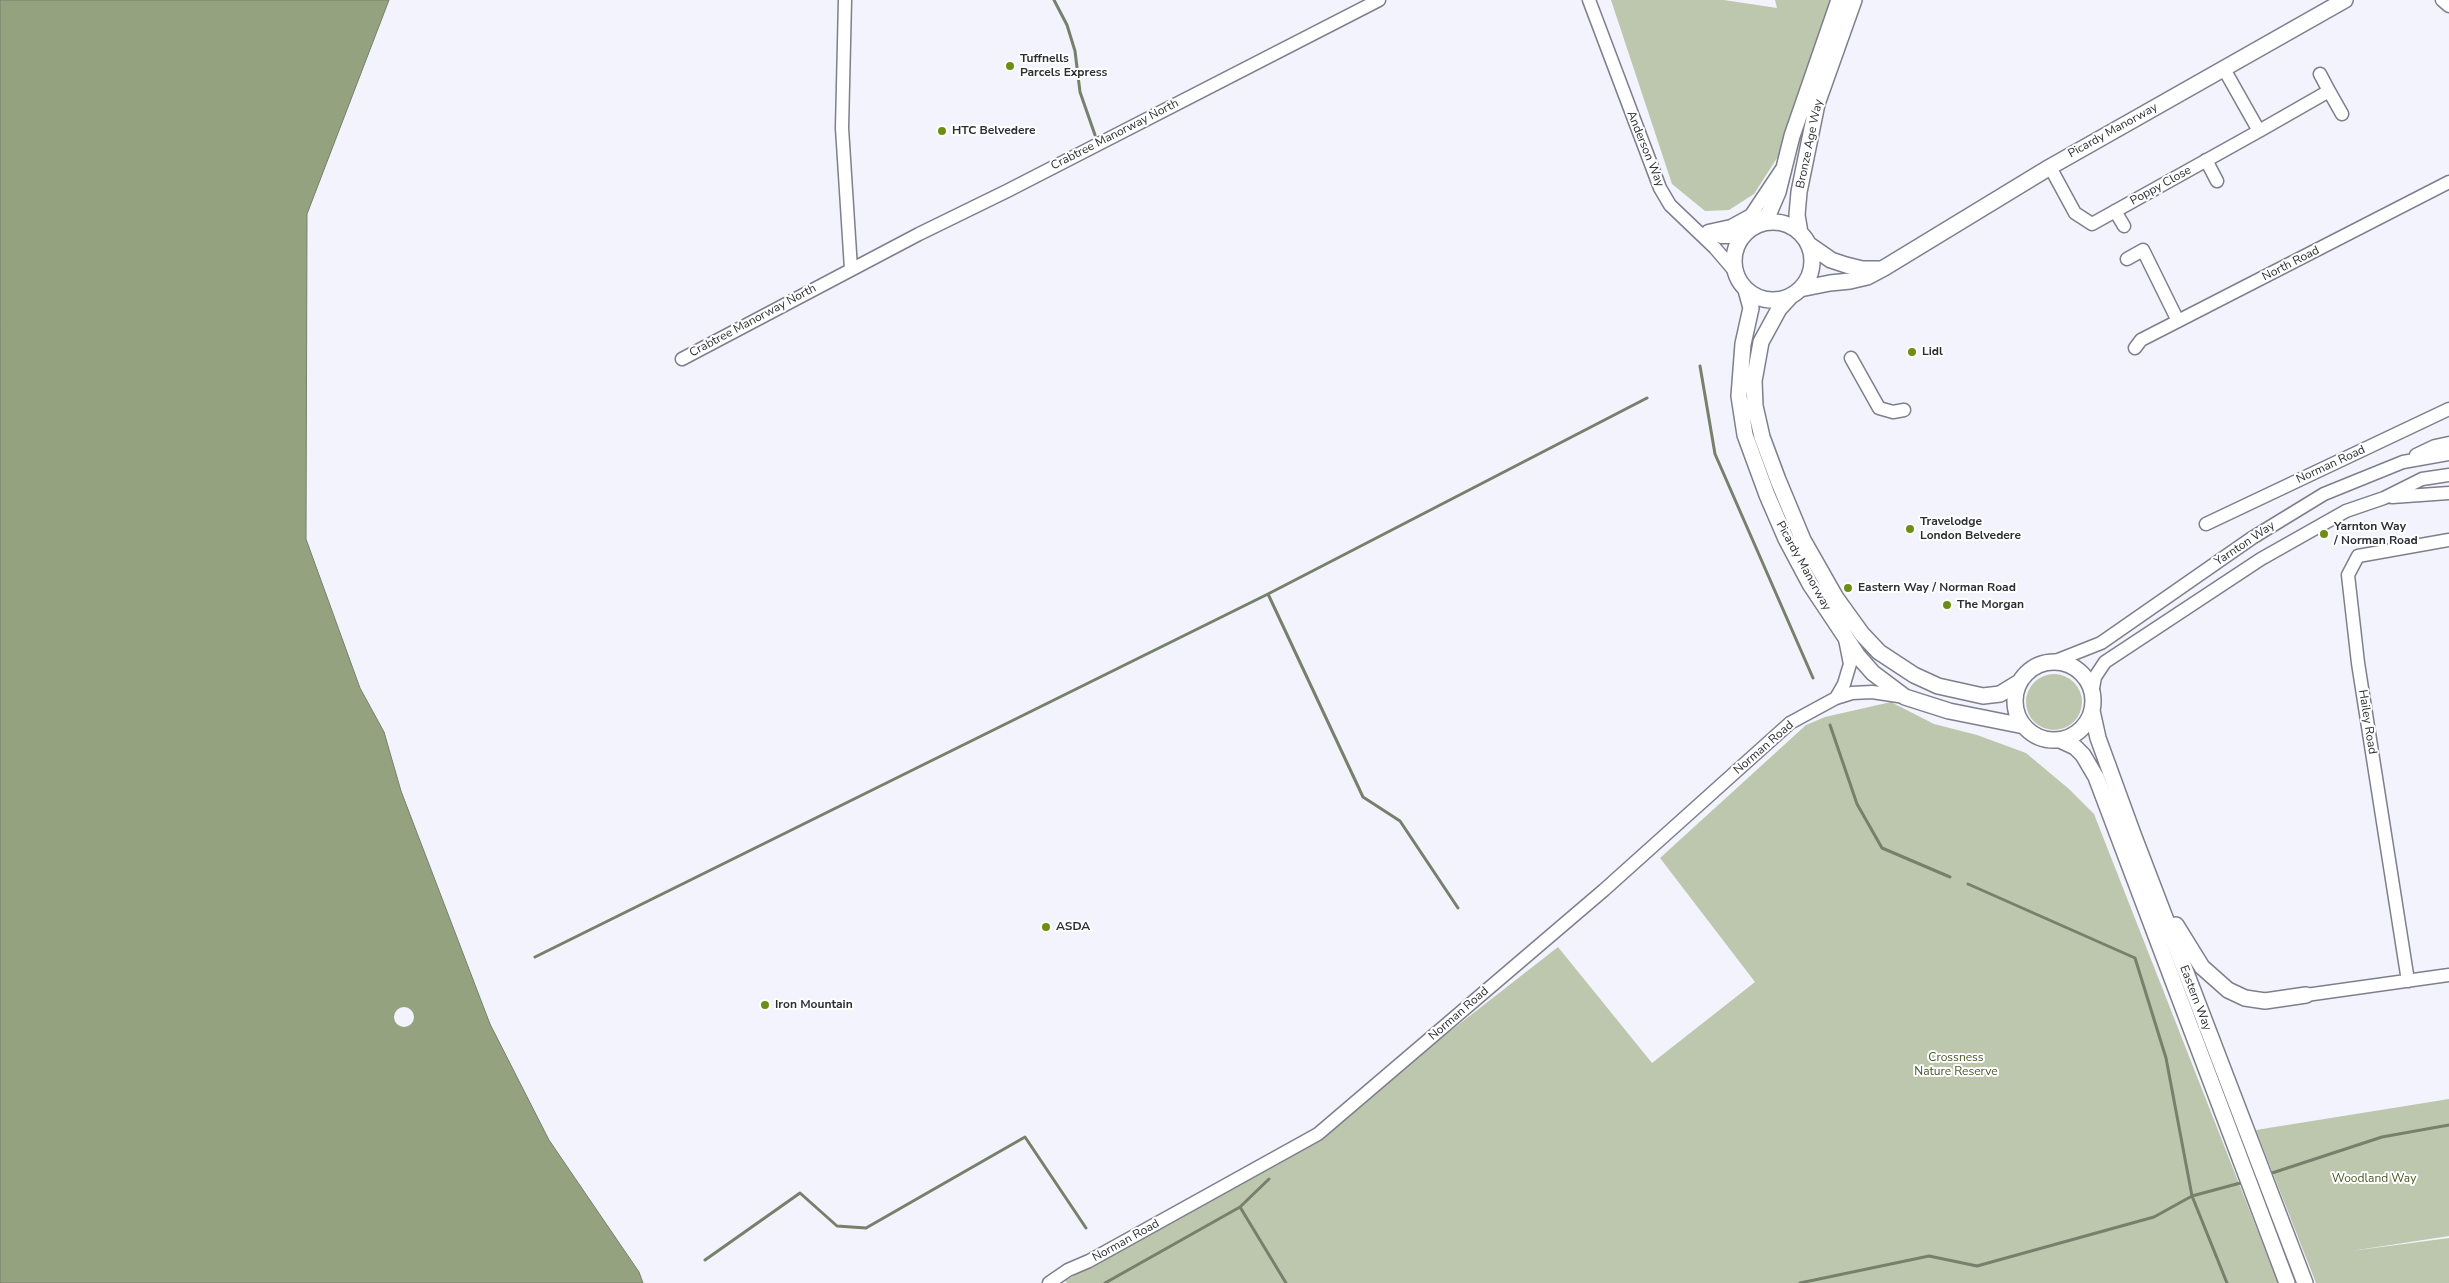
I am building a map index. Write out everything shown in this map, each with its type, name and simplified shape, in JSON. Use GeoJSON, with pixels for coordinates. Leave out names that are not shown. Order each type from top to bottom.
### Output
{"type":"FeatureCollection","features":[{"type":"Feature","properties":{"kind":"main road","name":"Bronze Age Way"},"geometry":{"type":"LineString","coordinates":[[1754,228],[1769,212],[1775,199],[1792,136],[1839,0]]}},
{"type":"Feature","properties":{"kind":"main road","name":"Bronze Age Way"},"geometry":{"type":"LineString","coordinates":[[1804,238],[1797,215],[1799,192],[1817,104],[1854,0]]}},
{"type":"Feature","properties":{"kind":"main road","name":"Picardy Manorway"},"geometry":{"type":"LineString","coordinates":[[2018,683],[2000,694],[1983,696],[1938,686],[1914,675],[1879,652],[1862,634],[1836,598],[1803,540],[1762,437],[1755,406],[1754,381],[1761,342],[1779,309],[1795,292],[1830,283],[1867,277],[1884,268],[2050,167],[2345,0]]}},
{"type":"Feature","properties":{"kind":"main road"},"geometry":{"type":"LineString","coordinates":[[1804,238],[1812,258],[1811,271],[1795,292],[1775,301],[1763,300],[1746,290],[1738,275],[1735,262],[1736,250],[1742,238],[1754,228],[1780,222],[1788,224],[1831,260],[1862,269],[1884,268]]}},
{"type":"Feature","properties":{"kind":"main road","name":"Picardy Manorway"},"geometry":{"type":"LineString","coordinates":[[1746,290],[1751,308],[1743,344],[1739,396],[1745,435],[1767,495],[1786,539],[1810,584],[1845,639],[1873,673],[1905,697],[1949,711],[2024,726]]}},
{"type":"Feature","properties":{"kind":"main road"},"geometry":{"type":"LineString","coordinates":[[2053,662],[2066,664],[2078,670],[2087,681],[2092,694],[2092,711],[2082,728],[2060,740],[2039,737],[2024,726],[2014,706],[2018,683],[2031,669],[2042,664],[2053,662]]}},
{"type":"Feature","properties":{"kind":"main road","name":"Eastern Way"},"geometry":{"type":"LineString","coordinates":[[2092,711],[2098,738],[2133,834],[2305,1283]]}},
{"type":"Feature","properties":{"kind":"main road","name":"Eastern Way"},"geometry":{"type":"LineString","coordinates":[[2060,740],[2075,747],[2083,754],[2096,777],[2287,1283]]}},
{"type":"Feature","properties":{"kind":"main road"},"geometry":{"type":"LineString","coordinates":[[2133,834],[2182,938],[2202,967],[2214,979],[2245,998],[2265,1001],[2306,995]]}},
{"type":"Feature","properties":{"kind":"street"},"geometry":{"type":"LineString","coordinates":[[845,0],[842,128],[851,269]]}},
{"type":"Feature","properties":{"kind":"street","name":"Crabtree Manorway North"},"geometry":{"type":"LineString","coordinates":[[682,360],[851,269],[1379,0]]}},
{"type":"Feature","properties":{"kind":"street","name":"Anderson Way"},"geometry":{"type":"LineString","coordinates":[[1589,0],[1660,188],[1670,205],[1686,222],[1695,227],[1738,275]]}},
{"type":"Feature","properties":{"kind":"street"},"geometry":{"type":"LineString","coordinates":[[2442,0],[2449,6]]}},
{"type":"Feature","properties":{"kind":"street"},"geometry":{"type":"LineString","coordinates":[[2224,69],[2259,131]]}},
{"type":"Feature","properties":{"kind":"street"},"geometry":{"type":"LineString","coordinates":[[2320,74],[2342,114]]}},
{"type":"Feature","properties":{"kind":"street","name":"Poppy Close"},"geometry":{"type":"LineString","coordinates":[[2050,167],[2075,213],[2092,224],[2330,91]]}},
{"type":"Feature","properties":{"kind":"street","name":"Poppy Close"},"geometry":{"type":"LineString","coordinates":[[2206,160],[2217,181]]}},
{"type":"Feature","properties":{"kind":"street"},"geometry":{"type":"LineString","coordinates":[[1708,231],[1731,226],[1751,215],[1785,163]]}},
{"type":"Feature","properties":{"kind":"street","name":"North Road"},"geometry":{"type":"LineString","coordinates":[[2136,348],[2141,340],[2449,182]]}},
{"type":"Feature","properties":{"kind":"street","name":"Poppy Close"},"geometry":{"type":"LineString","coordinates":[[2115,211],[2124,226]]}},
{"type":"Feature","properties":{"kind":"street"},"geometry":{"type":"LineString","coordinates":[[1695,227],[1721,237],[1730,238],[1754,228]]}},
{"type":"Feature","properties":{"kind":"street"},"geometry":{"type":"LineString","coordinates":[[2127,259],[2144,250],[2178,321]]}},
{"type":"Feature","properties":{"kind":"street"},"geometry":{"type":"LineString","coordinates":[[1851,358],[1879,408],[1893,412],[1904,410]]}},
{"type":"Feature","properties":{"kind":"street","name":"Norman Road"},"geometry":{"type":"LineString","coordinates":[[2210,523],[2449,409]]}},
{"type":"Feature","properties":{"kind":"street"},"geometry":{"type":"LineString","coordinates":[[2402,462],[2435,446],[2449,444]]}},
{"type":"Feature","properties":{"kind":"street","name":"Yarnton Way"},"geometry":{"type":"LineString","coordinates":[[2053,662],[2082,652],[2116,633],[2252,538],[2324,494],[2402,462],[2449,454]]}},
{"type":"Feature","properties":{"kind":"street","name":"Yarnton Way"},"geometry":{"type":"LineString","coordinates":[[2092,694],[2099,669],[2114,655],[2261,559],[2346,511],[2384,498],[2422,479],[2449,475]]}},
{"type":"Feature","properties":{"kind":"street"},"geometry":{"type":"LineString","coordinates":[[2384,498],[2449,493]]}},
{"type":"Feature","properties":{"kind":"street","name":"Hailey Road"},"geometry":{"type":"LineString","coordinates":[[2408,981],[2358,663],[2348,575],[2358,556],[2449,540]]}},
{"type":"Feature","properties":{"kind":"street"},"geometry":{"type":"LineString","coordinates":[[1829,701],[1844,684],[1850,664],[1845,639]]}},
{"type":"Feature","properties":{"kind":"street","name":"Norman Road"},"geometry":{"type":"LineString","coordinates":[[1049,1283],[1068,1270],[1089,1261],[1318,1134],[1632,865],[1711,796],[1768,740],[1790,723],[1829,701],[1852,693],[1864,692],[1905,697]]}},
{"type":"Feature","properties":{"kind":"street"},"geometry":{"type":"LineString","coordinates":[[2306,995],[2449,974]]}},
{"type":"Feature","properties":{"kind":"green space"},"geometry":{"type":"Polygon","coordinates":[[[1611,0],[1724,0],[1777,8],[1775,0],[1833,0],[1779,155],[1754,194],[1729,210],[1705,211],[1672,184],[1611,0]]]}},
{"type":"Feature","properties":{"kind":"green space"},"geometry":{"type":"Polygon","coordinates":[[[2048,674],[2060,674],[2074,682],[2082,696],[2080,713],[2074,722],[2060,730],[2048,730],[2038,725],[2031,718],[2026,708],[2026,696],[2031,686],[2038,679],[2048,674]]]}},
{"type":"Feature","properties":{"kind":"green space","name":"Crossness Nature Reserve"},"geometry":{"type":"Polygon","coordinates":[[[1891,702],[1934,724],[1977,735],[2026,753],[2069,789],[2094,814],[2278,1283],[1067,1283],[1065,1281],[1335,1121],[1558,947],[1652,1063],[1755,982],[1660,858],[1806,725],[1825,717],[1891,702]]]}},
{"type":"Feature","properties":{"kind":"green space","name":"Woodland Way"},"geometry":{"type":"Polygon","coordinates":[[[2449,1099],[2449,1236],[2351,1251],[2449,1238],[2449,1283],[2316,1283],[2256,1130],[2449,1099]]]}},
{"type":"Feature","properties":{"kind":"shaded area"},"geometry":{"type":"Polygon","coordinates":[[[0,0],[389,0],[307,214],[306,539],[360,688],[384,732],[401,791],[490,1024],[549,1140],[639,1272],[643,1283],[0,1283],[0,0]]]}},
{"type":"Feature","properties":{"kind":"pier"},"geometry":{"type":"Polygon","coordinates":[[[404,1007],[411,1010],[414,1017],[411,1024],[404,1027],[397,1024],[394,1017],[397,1010],[404,1007]]]}},
{"type":"Feature","properties":{"kind":"waterway"},"geometry":{"type":"LineString","coordinates":[[1054,0],[1067,25],[1075,51],[1080,92],[1095,135]]}},
{"type":"Feature","properties":{"kind":"waterway"},"geometry":{"type":"LineString","coordinates":[[1700,366],[1715,454],[1813,678]]}},
{"type":"Feature","properties":{"kind":"waterway"},"geometry":{"type":"LineString","coordinates":[[535,957],[1268,594],[1647,398]]}},
{"type":"Feature","properties":{"kind":"waterway"},"geometry":{"type":"LineString","coordinates":[[1268,594],[1363,797],[1400,821],[1458,908]]}},
{"type":"Feature","properties":{"kind":"waterway"},"geometry":{"type":"LineString","coordinates":[[1830,725],[1857,804],[1882,848],[1950,877]]}},
{"type":"Feature","properties":{"kind":"waterway"},"geometry":{"type":"LineString","coordinates":[[1968,884],[2135,958],[2166,1058],[2192,1196],[2227,1283]]}},
{"type":"Feature","properties":{"kind":"waterway"},"geometry":{"type":"LineString","coordinates":[[2269,1174],[2382,1137],[2449,1125]]}},
{"type":"Feature","properties":{"kind":"waterway"},"geometry":{"type":"LineString","coordinates":[[705,1260],[800,1193],[837,1226],[866,1228],[1025,1137],[1086,1228]]}},
{"type":"Feature","properties":{"kind":"waterway"},"geometry":{"type":"LineString","coordinates":[[1105,1283],[1240,1207],[1269,1179]]}},
{"type":"Feature","properties":{"kind":"waterway"},"geometry":{"type":"LineString","coordinates":[[1800,1283],[1929,1256],[1977,1266],[2154,1217],[2192,1196],[2244,1182]]}},
{"type":"Feature","properties":{"kind":"waterway"},"geometry":{"type":"LineString","coordinates":[[1240,1207],[1286,1283]]}},
{"type":"Feature","properties":{"kind":"place","name":"Tuffnells Parcels Express"},"geometry":{"type":"Point","coordinates":[1010,66]}},
{"type":"Feature","properties":{"kind":"place","name":"HTC Belvedere"},"geometry":{"type":"Point","coordinates":[942,131]}},
{"type":"Feature","properties":{"kind":"place","name":"Lidl"},"geometry":{"type":"Point","coordinates":[1912,352]}},
{"type":"Feature","properties":{"kind":"place","name":"Travelodge London Belvedere"},"geometry":{"type":"Point","coordinates":[1910,529]}},
{"type":"Feature","properties":{"kind":"place","name":"Yarnton Way / Norman Road"},"geometry":{"type":"Point","coordinates":[2324,534]}},
{"type":"Feature","properties":{"kind":"place","name":"Eastern Way / Norman Road"},"geometry":{"type":"Point","coordinates":[1848,588]}},
{"type":"Feature","properties":{"kind":"place","name":"The Morgan"},"geometry":{"type":"Point","coordinates":[1947,605]}},
{"type":"Feature","properties":{"kind":"place","name":"ASDA"},"geometry":{"type":"Point","coordinates":[1046,927]}},
{"type":"Feature","properties":{"kind":"place","name":"Iron Mountain"},"geometry":{"type":"Point","coordinates":[765,1005]}}]}
